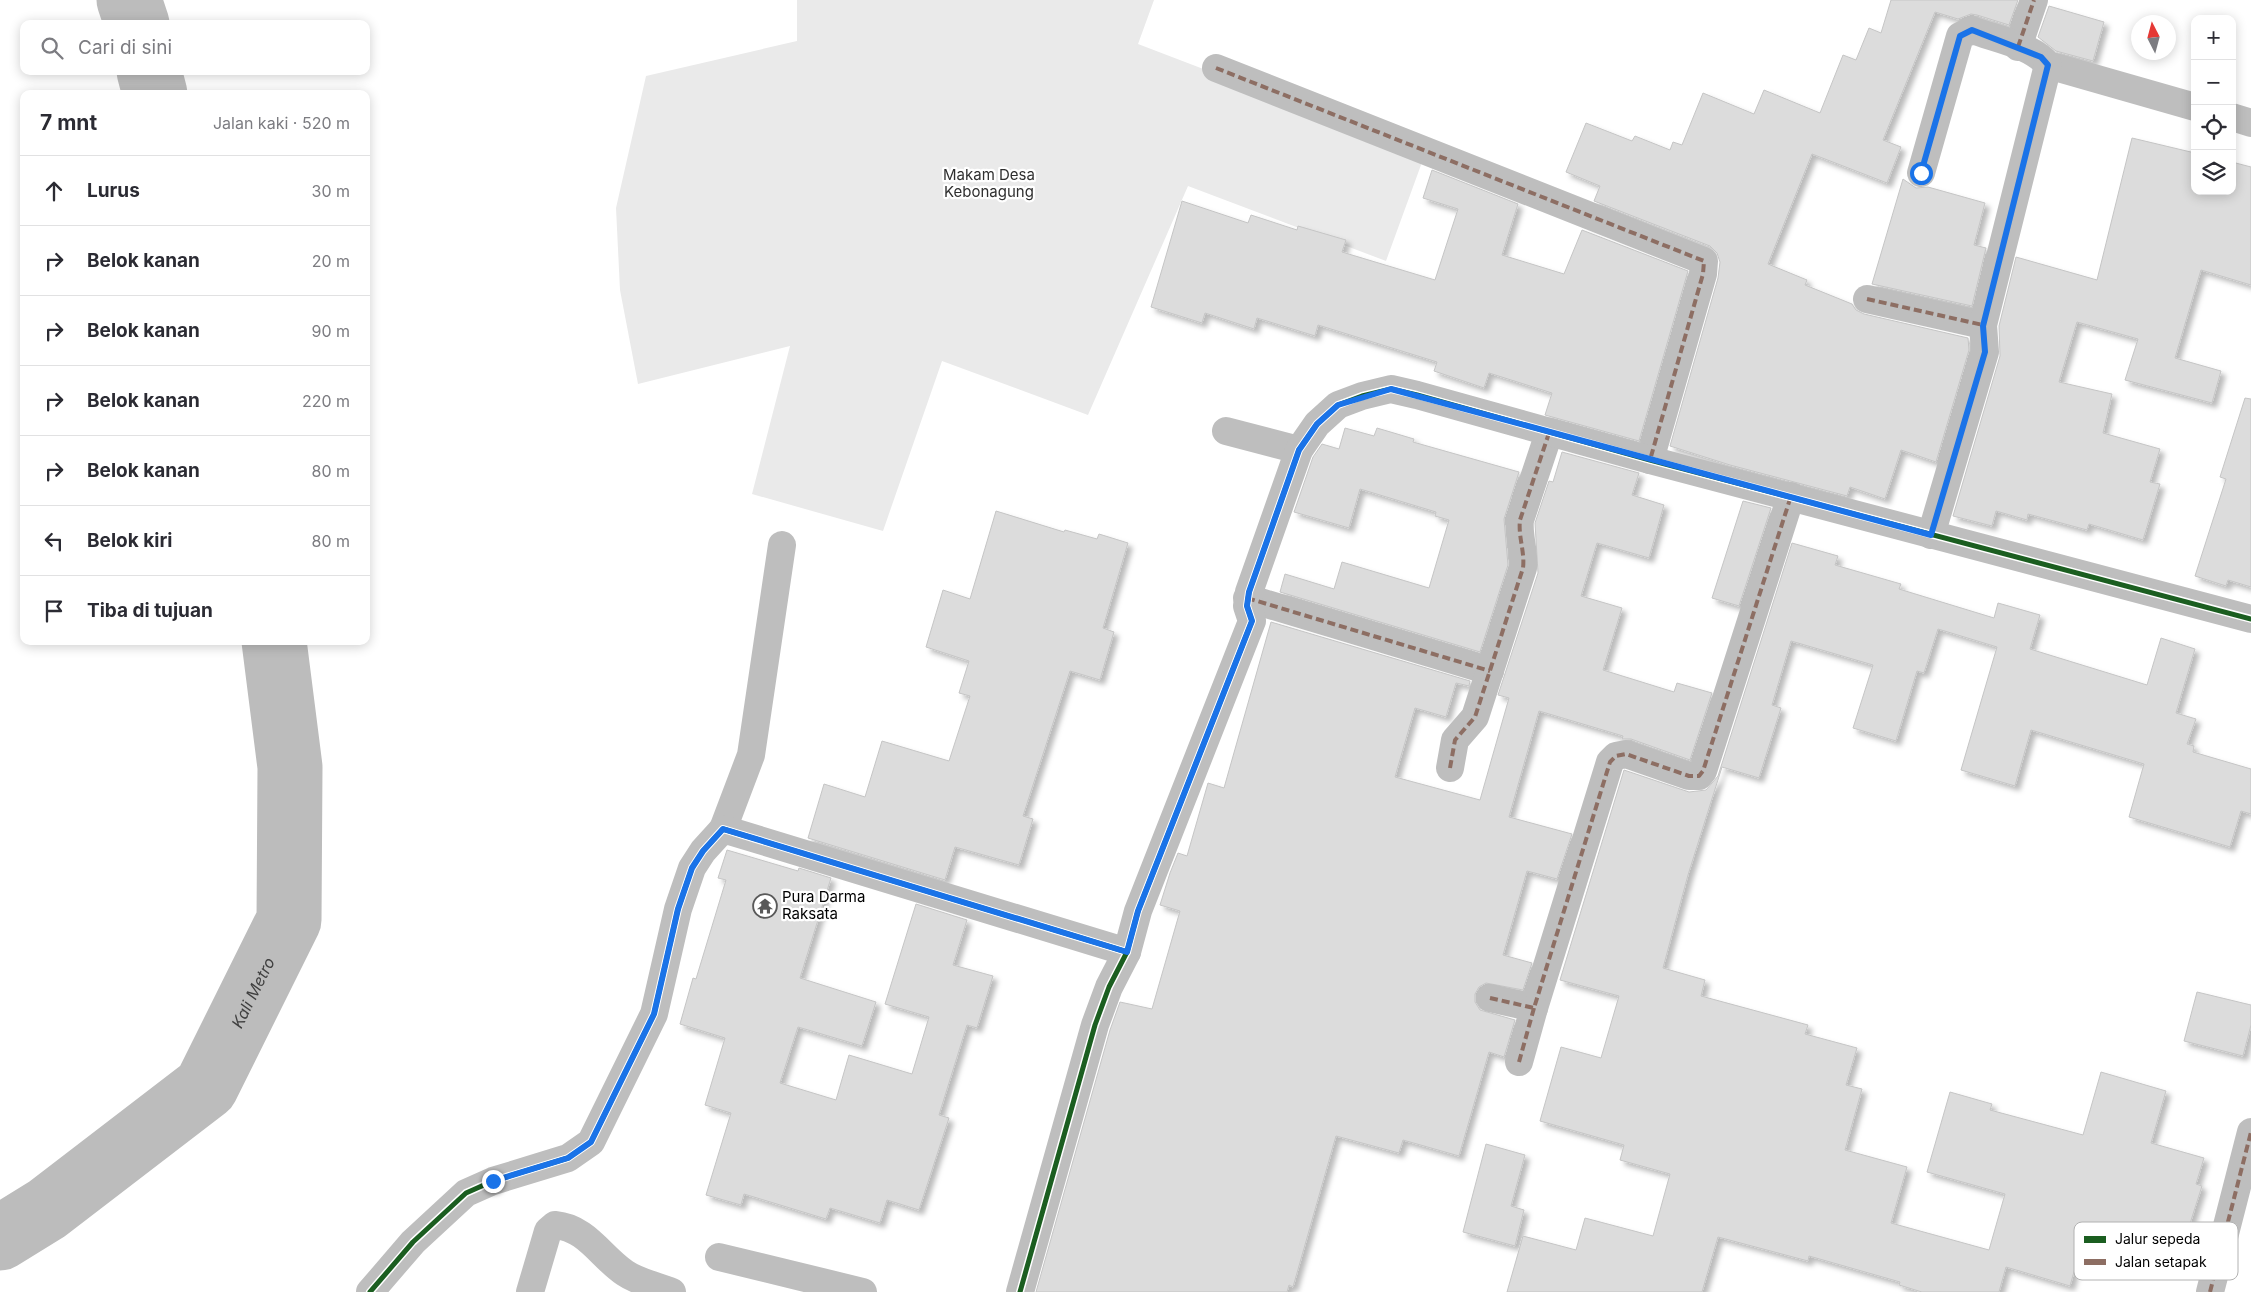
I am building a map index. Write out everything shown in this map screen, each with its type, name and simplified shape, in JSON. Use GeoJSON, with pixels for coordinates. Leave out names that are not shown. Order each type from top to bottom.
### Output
{"type":"FeatureCollection","features":[{"type":"Feature","properties":{"kind":"street"},"geometry":{"type":"LineString","coordinates":[[2018,47],[2034,0]]}},
{"type":"Feature","properties":{"kind":"street"},"geometry":{"type":"LineString","coordinates":[[1921,173],[1960,36],[1972,30],[2041,57],[2048,65],[2191,106]]}},
{"type":"Feature","properties":{"kind":"street"},"geometry":{"type":"LineString","coordinates":[[1931,535],[1985,352],[1983,326],[2048,65]]}},
{"type":"Feature","properties":{"kind":"street"},"geometry":{"type":"LineString","coordinates":[[1216,68],[1704,261],[1703,274],[1650,460]]}},
{"type":"Feature","properties":{"kind":"street"},"geometry":{"type":"LineString","coordinates":[[2236,118],[2251,123]]}},
{"type":"Feature","properties":{"kind":"street"},"geometry":{"type":"LineString","coordinates":[[1867,299],[1983,326]]}},
{"type":"Feature","properties":{"kind":"street"},"geometry":{"type":"LineString","coordinates":[[1020,1292],[1095,1025],[1109,987],[1127,952],[1138,911],[1252,621],[1247,606],[1248,598],[1299,450],[1317,424],[1338,405],[1391,389],[2251,620]]}},
{"type":"Feature","properties":{"kind":"street"},"geometry":{"type":"LineString","coordinates":[[1226,431],[1299,450]]}},
{"type":"Feature","properties":{"kind":"street"},"geometry":{"type":"LineString","coordinates":[[1450,768],[1455,740],[1475,717],[1523,568],[1524,549],[1519,530],[1520,520],[1550,433]]}},
{"type":"Feature","properties":{"kind":"street"},"geometry":{"type":"LineString","coordinates":[[1519,1062],[1610,762],[1616,756],[1626,754],[1689,776],[1699,776],[1703,770],[1791,496]]}},
{"type":"Feature","properties":{"kind":"street"},"geometry":{"type":"LineString","coordinates":[[370,1292],[413,1242],[466,1193],[493,1181],[568,1158],[591,1142],[654,1014],[678,909],[692,868],[703,851],[723,829],[751,755],[782,545]]}},
{"type":"Feature","properties":{"kind":"street"},"geometry":{"type":"LineString","coordinates":[[1248,598],[1490,671]]}},
{"type":"Feature","properties":{"kind":"street"},"geometry":{"type":"LineString","coordinates":[[723,829],[1127,952]]}},
{"type":"Feature","properties":{"kind":"street"},"geometry":{"type":"LineString","coordinates":[[1490,998],[1534,1008]]}},
{"type":"Feature","properties":{"kind":"street"},"geometry":{"type":"LineString","coordinates":[[2228,1222],[2251,1132]]}},
{"type":"Feature","properties":{"kind":"street"},"geometry":{"type":"LineString","coordinates":[[530,1292],[548,1231],[555,1225],[567,1226],[583,1234],[625,1273],[672,1292]]}},
{"type":"Feature","properties":{"kind":"street"},"geometry":{"type":"LineString","coordinates":[[719,1257],[863,1292]]}},
{"type":"Feature","properties":{"kind":"green space","name":"Makam Desa Kebonagung"},"geometry":{"type":"Polygon","coordinates":[[[797,0],[1154,0],[1138,44],[1425,154],[1386,261],[1188,186],[1088,415],[942,361],[883,531],[752,494],[790,346],[638,384],[620,290],[616,208],[646,76],[797,41],[797,0]]]}},
{"type":"Feature","properties":{"kind":"building"},"geometry":{"type":"Polygon","coordinates":[[[1891,0],[2018,0],[2009,25],[1977,15],[1971,14],[1958,19],[1935,12],[1883,140],[1901,147],[1887,183],[1812,154],[1768,264],[1807,280],[1805,285],[1852,304],[1856,310],[1864,314],[1968,338],[1969,350],[1936,462],[1901,450],[1885,499],[1850,487],[1847,496],[1730,465],[1670,446],[1718,278],[1720,262],[1717,253],[1710,246],[1594,201],[1600,186],[1566,172],[1586,123],[1632,141],[1635,136],[1670,150],[1673,142],[1682,145],[1703,93],[1754,114],[1764,90],[1820,113],[1843,55],[1856,60],[1869,28],[1881,33],[1891,0]]]}},
{"type":"Feature","properties":{"kind":"building"},"geometry":{"type":"Polygon","coordinates":[[[2049,6],[2104,22],[2093,61],[2056,51],[2038,37],[2049,6]]]}},
{"type":"Feature","properties":{"kind":"building"},"geometry":{"type":"Polygon","coordinates":[[[2132,138],[2191,152],[2191,195],[2236,195],[2236,163],[2251,167],[2251,285],[2201,270],[2175,358],[2221,371],[2212,403],[2125,380],[2138,339],[2077,322],[2059,382],[2112,394],[2103,433],[2160,449],[2150,482],[2160,484],[2143,540],[2089,524],[2087,530],[2028,514],[2027,520],[1996,511],[1992,526],[1953,516],[2000,356],[1999,326],[2016,257],[2097,280],[2132,138]]]}},
{"type":"Feature","properties":{"kind":"building"},"geometry":{"type":"Polygon","coordinates":[[[1432,170],[1518,204],[1502,255],[1564,274],[1582,230],[1688,271],[1639,441],[1545,415],[1552,393],[1489,373],[1484,388],[1434,371],[1437,362],[1318,325],[1315,336],[1257,318],[1254,329],[1205,313],[1202,323],[1151,307],[1182,201],[1248,223],[1251,215],[1297,230],[1298,226],[1346,240],[1342,252],[1435,280],[1458,209],[1423,198],[1432,170]]]}},
{"type":"Feature","properties":{"kind":"building"},"geometry":{"type":"Polygon","coordinates":[[[1903,179],[1916,188],[1928,187],[1985,203],[1974,245],[1986,248],[1972,306],[1872,284],[1903,179]]]}},
{"type":"Feature","properties":{"kind":"building"},"geometry":{"type":"Polygon","coordinates":[[[2245,398],[2251,399],[2251,587],[2228,580],[2226,586],[2195,576],[2226,479],[2220,477],[2245,398]]]}},
{"type":"Feature","properties":{"kind":"building"},"geometry":{"type":"Polygon","coordinates":[[[1345,428],[1374,436],[1377,428],[1414,439],[1413,442],[1519,472],[1504,519],[1508,565],[1480,652],[1280,592],[1285,574],[1334,589],[1342,562],[1429,588],[1449,520],[1435,516],[1436,512],[1360,489],[1349,528],[1294,512],[1313,457],[1322,444],[1339,449],[1345,428]]]}},
{"type":"Feature","properties":{"kind":"building"},"geometry":{"type":"Polygon","coordinates":[[[1562,452],[1639,473],[1632,495],[1664,505],[1649,558],[1597,543],[1581,596],[1622,608],[1603,670],[1674,692],[1677,683],[1712,693],[1690,760],[1631,739],[1622,739],[1623,736],[1539,711],[1509,817],[1572,834],[1557,879],[1527,871],[1503,955],[1532,963],[1523,990],[1486,983],[1479,987],[1475,994],[1475,1002],[1480,1010],[1515,1020],[1504,1057],[1489,1052],[1459,1156],[1403,1140],[1399,1153],[1336,1136],[1293,1287],[1289,1285],[1287,1292],[1036,1292],[1110,1030],[1120,1002],[1152,1009],[1180,911],[1160,905],[1178,853],[1187,856],[1208,783],[1224,788],[1271,622],[1470,681],[1469,686],[1456,683],[1446,717],[1415,708],[1395,777],[1480,800],[1509,698],[1498,695],[1538,573],[1535,523],[1549,481],[1553,482],[1562,452]]]}},
{"type":"Feature","properties":{"kind":"building"},"geometry":{"type":"Polygon","coordinates":[[[1743,501],[1771,508],[1739,606],[1712,598],[1743,501]]]}},
{"type":"Feature","properties":{"kind":"building"},"geometry":{"type":"Polygon","coordinates":[[[996,511],[1064,532],[1065,530],[1097,539],[1099,534],[1128,543],[1103,628],[1114,632],[1100,680],[1070,671],[1023,816],[1033,819],[1019,865],[955,847],[945,880],[808,838],[824,784],[865,797],[882,741],[949,761],[970,696],[959,693],[969,661],[926,647],[943,590],[970,599],[996,511]]]}},
{"type":"Feature","properties":{"kind":"building"},"geometry":{"type":"Polygon","coordinates":[[[1792,543],[1838,556],[1835,565],[1901,584],[1899,589],[1994,618],[1998,603],[2040,615],[2030,649],[2147,685],[2161,638],[2195,649],[2176,713],[2196,719],[2187,744],[2194,746],[2193,752],[2251,769],[2251,814],[2241,811],[2230,847],[2129,817],[2144,764],[2031,730],[2015,786],[1961,770],[1997,647],[1938,629],[1924,673],[1917,671],[1896,741],[1853,728],[1873,665],[1791,641],[1772,705],[1781,708],[1759,778],[1722,767],[1688,875],[1663,968],[1705,980],[1701,996],[1808,1025],[1805,1034],[1857,1048],[1846,1085],[1862,1089],[1845,1150],[1907,1167],[1891,1223],[1989,1250],[2005,1194],[1927,1172],[1950,1092],[1992,1104],[1990,1110],[2083,1135],[2101,1072],[2166,1091],[2151,1143],[2204,1158],[2196,1184],[2202,1186],[2190,1222],[2074,1222],[2074,1272],[2070,1286],[2006,1267],[1999,1292],[1922,1292],[1899,1285],[1900,1282],[1809,1256],[1808,1261],[1718,1237],[1702,1292],[1507,1292],[1523,1236],[1576,1250],[1585,1218],[1653,1236],[1670,1174],[1620,1160],[1624,1145],[1540,1121],[1561,1047],[1601,1058],[1619,996],[1560,980],[1624,770],[1689,792],[1706,790],[1718,776],[1792,543]]]}},
{"type":"Feature","properties":{"kind":"building"},"geometry":{"type":"Polygon","coordinates":[[[727,850],[798,871],[799,868],[831,878],[800,978],[876,1002],[862,1046],[798,1027],[780,1083],[836,1100],[849,1055],[912,1074],[929,1017],[885,1004],[916,904],[967,920],[953,965],[993,976],[977,1028],[967,1025],[939,1115],[949,1118],[919,1210],[887,1200],[880,1223],[830,1208],[826,1219],[744,1194],[741,1205],[706,1195],[731,1113],[705,1105],[725,1038],[680,1024],[693,978],[696,979],[726,880],[718,878],[727,850]]]}},
{"type":"Feature","properties":{"kind":"building"},"geometry":{"type":"Polygon","coordinates":[[[2197,992],[2251,1005],[2251,1025],[2243,1056],[2184,1041],[2197,992]]]}},
{"type":"Feature","properties":{"kind":"building"},"geometry":{"type":"Polygon","coordinates":[[[1486,1144],[1525,1155],[1511,1206],[1524,1210],[1515,1246],[1463,1232],[1486,1144]]]}},
{"type":"Feature","properties":{"kind":"waterway","name":"Kali Metro"},"geometry":{"type":"LineString","coordinates":[[129,0],[136,20]]}},
{"type":"Feature","properties":{"kind":"waterway","name":"Kali Metro"},"geometry":{"type":"LineString","coordinates":[[150,75],[154,90]]}},
{"type":"Feature","properties":{"kind":"waterway","name":"Kali Metro"},"geometry":{"type":"LineString","coordinates":[[0,1238],[47,1209],[206,1087],[289,920],[290,767],[275,645]]}},
{"type":"Feature","properties":{"kind":"marked path"},"geometry":{"type":"LineString","coordinates":[[2018,47],[2034,0]]}},
{"type":"Feature","properties":{"kind":"marked path"},"geometry":{"type":"LineString","coordinates":[[1931,535],[1985,352],[1983,325],[2048,65]]}},
{"type":"Feature","properties":{"kind":"marked path"},"geometry":{"type":"LineString","coordinates":[[1216,68],[1704,261],[1703,274],[1650,460]]}},
{"type":"Feature","properties":{"kind":"marked path"},"geometry":{"type":"LineString","coordinates":[[1867,299],[1983,325]]}},
{"type":"Feature","properties":{"kind":"marked path"},"geometry":{"type":"LineString","coordinates":[[1450,768],[1455,740],[1475,717],[1523,568],[1520,520],[1549,433]]}},
{"type":"Feature","properties":{"kind":"marked path"},"geometry":{"type":"LineString","coordinates":[[1490,998],[1534,1008],[1610,762],[1616,756],[1626,754],[1689,776],[1699,776],[1703,771],[1791,496]]}},
{"type":"Feature","properties":{"kind":"marked path"},"geometry":{"type":"LineString","coordinates":[[1247,598],[1490,671]]}},
{"type":"Feature","properties":{"kind":"marked path"},"geometry":{"type":"LineString","coordinates":[[1519,1062],[1534,1008]]}},
{"type":"Feature","properties":{"kind":"marked path"},"geometry":{"type":"LineString","coordinates":[[2228,1222],[2251,1132]]}},
{"type":"Feature","properties":{"kind":"marked path"},"geometry":{"type":"LineString","coordinates":[[2210,1292],[2213,1280]]}},
{"type":"Feature","properties":{"kind":"cycle path"},"geometry":{"type":"LineString","coordinates":[[1020,1292],[1095,1025],[1109,987],[1127,952],[1138,911],[1252,621],[1247,606],[1249,592],[1299,450],[1317,424],[1338,405],[1362,396],[1391,389],[1417,395],[1650,460],[2251,619]]}},
{"type":"Feature","properties":{"kind":"cycle path"},"geometry":{"type":"LineString","coordinates":[[370,1292],[413,1242],[466,1193],[493,1181],[568,1158],[591,1142],[654,1014],[678,909],[692,868],[703,851],[723,829],[1127,952]]}},
{"type":"Feature","properties":{"kind":"place","name":"Pura Darma Raksata"},"geometry":{"type":"Point","coordinates":[765,906]}},
{"type":"Feature","properties":{"kind":"route"},"geometry":{"type":"LineString","coordinates":[[493,1181],[568,1158],[591,1142],[654,1014],[678,909],[692,868],[703,851],[723,829],[1127,952],[1138,911],[1252,621],[1252,616],[1247,606],[1249,592],[1299,450],[1317,424],[1338,405],[1362,396],[1391,389],[1417,394],[1526,426],[1931,535],[1985,352],[1983,326],[2048,65],[2041,57],[1972,30],[1960,36],[1921,173]]}}]}
